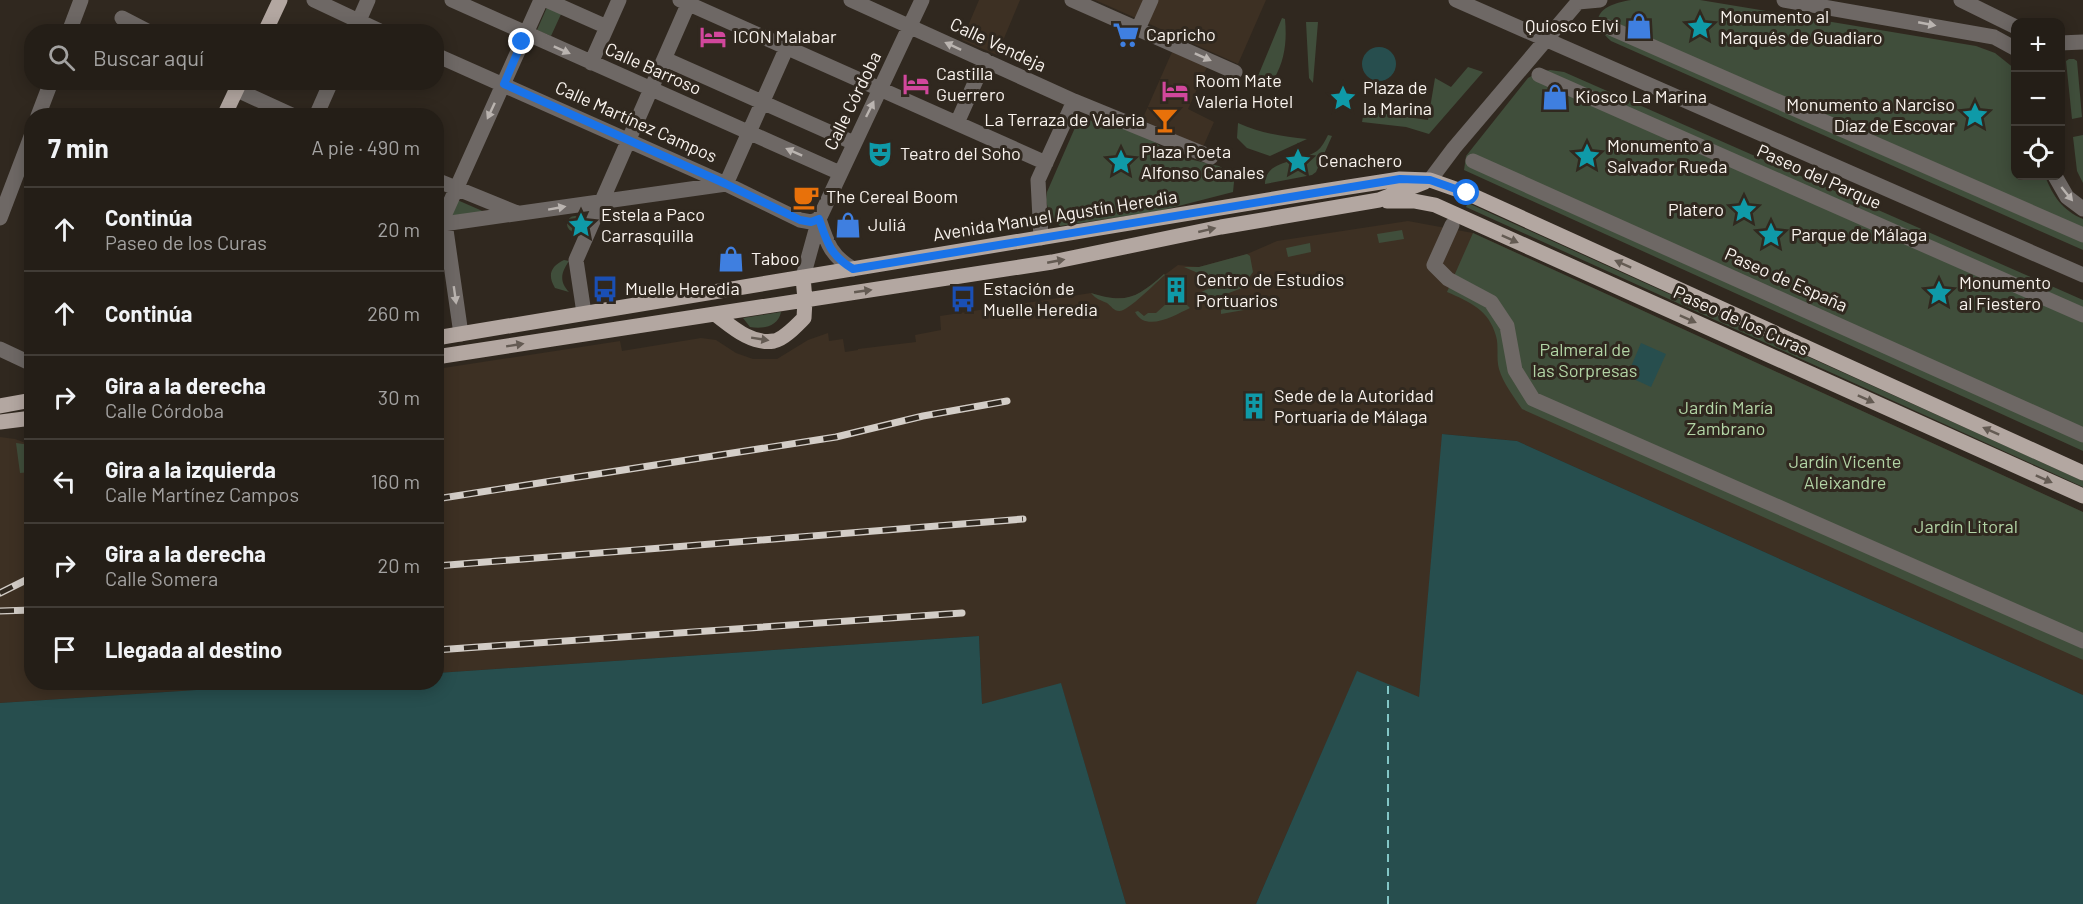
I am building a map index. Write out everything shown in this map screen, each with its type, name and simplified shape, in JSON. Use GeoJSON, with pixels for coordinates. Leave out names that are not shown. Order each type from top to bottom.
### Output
{"type":"FeatureCollection","features":[{"type":"Feature","properties":{"kind":"main road"},"geometry":{"type":"LineString","coordinates":[[269,24],[280,0]]}},
{"type":"Feature","properties":{"kind":"main road"},"geometry":{"type":"LineString","coordinates":[[228,108],[236,90]]}},
{"type":"Feature","properties":{"kind":"main road","name":"Avenida Manuel Agustín Heredia"},"geometry":{"type":"LineString","coordinates":[[444,337],[1400,179],[1430,180]]}},
{"type":"Feature","properties":{"kind":"main road"},"geometry":{"type":"LineString","coordinates":[[444,356],[1052,262],[1221,227],[1379,200],[1430,180]]}},
{"type":"Feature","properties":{"kind":"main road","name":"Paseo de los Curas"},"geometry":{"type":"LineString","coordinates":[[1430,180],[1467,193],[2083,473]]}},
{"type":"Feature","properties":{"kind":"main road","name":"Paseo de los Curas"},"geometry":{"type":"LineString","coordinates":[[1379,200],[1414,201],[1435,205],[2083,496]]}},
{"type":"Feature","properties":{"kind":"main road"},"geometry":{"type":"LineString","coordinates":[[715,314],[752,339],[774,341],[804,318],[803,277]]}},
{"type":"Feature","properties":{"kind":"main road"},"geometry":{"type":"LineString","coordinates":[[0,406],[24,403]]}},
{"type":"Feature","properties":{"kind":"main road"},"geometry":{"type":"LineString","coordinates":[[0,422],[24,419]]}},
{"type":"Feature","properties":{"kind":"street"},"geometry":{"type":"LineString","coordinates":[[72,24],[81,0]]}},
{"type":"Feature","properties":{"kind":"street"},"geometry":{"type":"LineString","coordinates":[[314,0],[353,24]]}},
{"type":"Feature","properties":{"kind":"street"},"geometry":{"type":"LineString","coordinates":[[357,24],[368,0]]}},
{"type":"Feature","properties":{"kind":"street","name":"Calle Barroso"},"geometry":{"type":"LineString","coordinates":[[452,0],[840,173]]}},
{"type":"Feature","properties":{"kind":"street"},"geometry":{"type":"LineString","coordinates":[[444,216],[541,0]]}},
{"type":"Feature","properties":{"kind":"street"},"geometry":{"type":"LineString","coordinates":[[546,0],[607,27]]}},
{"type":"Feature","properties":{"kind":"street"},"geometry":{"type":"LineString","coordinates":[[591,63],[619,0]]}},
{"type":"Feature","properties":{"kind":"street","name":"Calle Vendeja"},"geometry":{"type":"LineString","coordinates":[[851,0],[1069,99]]}},
{"type":"Feature","properties":{"kind":"street","name":"Calle Córdoba"},"geometry":{"type":"LineString","coordinates":[[803,277],[819,219],[922,0]]}},
{"type":"Feature","properties":{"kind":"street"},"geometry":{"type":"LineString","coordinates":[[1138,29],[1151,0]]}},
{"type":"Feature","properties":{"kind":"street"},"geometry":{"type":"LineString","coordinates":[[1456,0],[1546,40]]}},
{"type":"Feature","properties":{"kind":"street"},"geometry":{"type":"LineString","coordinates":[[1430,180],[1454,148],[1578,1],[1600,0]]}},
{"type":"Feature","properties":{"kind":"street"},"geometry":{"type":"LineString","coordinates":[[1784,0],[1994,37],[2011,46]]}},
{"type":"Feature","properties":{"kind":"street"},"geometry":{"type":"LineString","coordinates":[[1961,0],[2011,25]]}},
{"type":"Feature","properties":{"kind":"street"},"geometry":{"type":"LineString","coordinates":[[584,313],[576,260],[652,90],[686,1],[1039,160]]}},
{"type":"Feature","properties":{"kind":"street"},"geometry":{"type":"LineString","coordinates":[[1077,1],[1235,72]]}},
{"type":"Feature","properties":{"kind":"street"},"geometry":{"type":"LineString","coordinates":[[122,18],[134,24]]}},
{"type":"Feature","properties":{"kind":"street"},"geometry":{"type":"LineString","coordinates":[[1608,27],[2083,235]]}},
{"type":"Feature","properties":{"kind":"street","name":"Paseo del Parque"},"geometry":{"type":"LineString","coordinates":[[1546,40],[2083,275]]}},
{"type":"Feature","properties":{"kind":"street"},"geometry":{"type":"LineString","coordinates":[[2065,43],[2083,42]]}},
{"type":"Feature","properties":{"kind":"street"},"geometry":{"type":"LineString","coordinates":[[444,224],[726,184],[787,47]]}},
{"type":"Feature","properties":{"kind":"street","name":"Calle Martínez Campos"},"geometry":{"type":"LineString","coordinates":[[444,58],[726,184],[800,220],[811,222],[819,219]]}},
{"type":"Feature","properties":{"kind":"street"},"geometry":{"type":"LineString","coordinates":[[665,59],[854,142]]}},
{"type":"Feature","properties":{"kind":"street"},"geometry":{"type":"LineString","coordinates":[[957,123],[985,60]]}},
{"type":"Feature","properties":{"kind":"street","name":"Paseo del Parque"},"geometry":{"type":"LineString","coordinates":[[1539,75],[2083,315]]}},
{"type":"Feature","properties":{"kind":"street"},"geometry":{"type":"LineString","coordinates":[[41,108],[47,90]]}},
{"type":"Feature","properties":{"kind":"street"},"geometry":{"type":"LineString","coordinates":[[245,90],[279,108]]}},
{"type":"Feature","properties":{"kind":"street"},"geometry":{"type":"LineString","coordinates":[[320,108],[327,90]]}},
{"type":"Feature","properties":{"kind":"street"},"geometry":{"type":"LineString","coordinates":[[1041,238],[1039,160],[1069,99],[1211,157]]}},
{"type":"Feature","properties":{"kind":"street"},"geometry":{"type":"LineString","coordinates":[[0,218],[24,155]]}},
{"type":"Feature","properties":{"kind":"street","name":"Paseo de España"},"geometry":{"type":"LineString","coordinates":[[1473,161],[2083,435]]}},
{"type":"Feature","properties":{"kind":"street"},"geometry":{"type":"LineString","coordinates":[[2057,180],[2067,197],[2083,208]]}},
{"type":"Feature","properties":{"kind":"street"},"geometry":{"type":"LineString","coordinates":[[444,183],[519,214]]}},
{"type":"Feature","properties":{"kind":"street"},"geometry":{"type":"LineString","coordinates":[[819,219],[828,246],[840,261],[853,269]]}},
{"type":"Feature","properties":{"kind":"street"},"geometry":{"type":"LineString","coordinates":[[1452,225],[1434,265],[1448,279],[1491,302],[1507,326],[1515,370],[1533,399],[2083,641]]}},
{"type":"Feature","properties":{"kind":"street"},"geometry":{"type":"LineString","coordinates":[[444,240],[461,334]]}},
{"type":"Feature","properties":{"kind":"street"},"geometry":{"type":"LineString","coordinates":[[0,349],[24,360]]}},
{"type":"Feature","properties":{"kind":"shaded area"},"geometry":{"type":"Polygon","coordinates":[[[979,0],[1020,0],[997,55],[962,40],[979,0]]]}},
{"type":"Feature","properties":{"kind":"shaded area"},"geometry":{"type":"Polygon","coordinates":[[[1095,0],[1146,0],[1138,19],[1095,0]]]}},
{"type":"Feature","properties":{"kind":"shaded area"},"geometry":{"type":"Polygon","coordinates":[[[1155,0],[1266,0],[1238,64],[1145,22],[1155,0]]]}},
{"type":"Feature","properties":{"kind":"shaded area"},"geometry":{"type":"Polygon","coordinates":[[[1172,52],[1207,67],[1188,109],[1214,122],[1203,147],[1142,120],[1172,52]]]}},
{"type":"Feature","properties":{"kind":"shaded area"},"geometry":{"type":"Polygon","coordinates":[[[1408,221],[1473,233],[2083,512],[2083,695],[1517,441],[1443,434],[1419,698],[1357,672],[1256,904],[1126,904],[1061,684],[982,704],[979,636],[444,673],[444,368],[620,341],[622,351],[701,338],[716,340],[736,353],[753,359],[777,359],[808,340],[828,333],[829,341],[843,339],[845,352],[916,342],[915,335],[941,330],[940,316],[1091,293],[1107,298],[1126,298],[1138,294],[1178,265],[1199,267],[1247,254],[1277,241],[1408,221]]]}},
{"type":"Feature","properties":{"kind":"shaded area"},"geometry":{"type":"Polygon","coordinates":[[[0,437],[24,442],[24,690],[194,690],[0,703],[0,437]]]}},
{"type":"Feature","properties":{"kind":"green space","name":"Parque de Málaga"},"geometry":{"type":"Polygon","coordinates":[[[1700,0],[1976,46],[1995,53],[2011,66],[2011,180],[2047,180],[2059,202],[2083,219],[2083,250],[1611,41],[1603,33],[1598,19],[1606,8],[1621,2],[1700,0]]]}},
{"type":"Feature","properties":{"kind":"green space"},"geometry":{"type":"Polygon","coordinates":[[[548,5],[562,12],[551,36],[537,30],[548,5]]]}},
{"type":"Feature","properties":{"kind":"green space"},"geometry":{"type":"Polygon","coordinates":[[[1282,18],[1285,19],[1286,35],[1281,65],[1274,79],[1269,81],[1258,76],[1282,18]]]}},
{"type":"Feature","properties":{"kind":"green space"},"geometry":{"type":"Polygon","coordinates":[[[1306,22],[1318,22],[1313,83],[1309,78],[1306,22]]]}},
{"type":"Feature","properties":{"kind":"green space"},"geometry":{"type":"Polygon","coordinates":[[[2069,59],[2077,61],[2082,117],[2072,119],[2066,61],[2069,59]]]}},
{"type":"Feature","properties":{"kind":"green space"},"geometry":{"type":"Polygon","coordinates":[[[1468,67],[1483,72],[1429,134],[1406,127],[1362,122],[1364,111],[1428,120],[1435,78],[1451,87],[1468,67]]]}},
{"type":"Feature","properties":{"kind":"green space","name":"Parque de Málaga"},"geometry":{"type":"Polygon","coordinates":[[[1550,70],[1564,72],[2083,300],[2083,451],[1464,170],[1466,156],[1528,78],[1550,70]]]}},
{"type":"Feature","properties":{"kind":"green space","name":"Plaza Poeta Alfonso Canales"},"geometry":{"type":"Polygon","coordinates":[[[1088,120],[1127,128],[1144,134],[1172,155],[1219,166],[1230,173],[1234,182],[1233,192],[1159,211],[1060,226],[1049,213],[1047,192],[1074,130],[1078,123],[1088,120]]]}},
{"type":"Feature","properties":{"kind":"green space"},"geometry":{"type":"Polygon","coordinates":[[[1238,123],[1272,134],[1307,139],[1270,156],[1247,148],[1237,138],[1238,123]]]}},
{"type":"Feature","properties":{"kind":"green space"},"geometry":{"type":"Polygon","coordinates":[[[1328,135],[1332,136],[1316,172],[1312,175],[1265,184],[1271,170],[1317,151],[1328,135]]]}},
{"type":"Feature","properties":{"kind":"green space"},"geometry":{"type":"Polygon","coordinates":[[[2083,135],[2083,183],[2077,171],[2073,137],[2083,135]]]}},
{"type":"Feature","properties":{"kind":"green space"},"geometry":{"type":"Polygon","coordinates":[[[455,199],[487,213],[449,219],[455,199]]]}},
{"type":"Feature","properties":{"kind":"green space"},"geometry":{"type":"Polygon","coordinates":[[[1468,203],[2083,481],[2083,487],[1466,207],[1468,203]]]}},
{"type":"Feature","properties":{"kind":"green space"},"geometry":{"type":"Polygon","coordinates":[[[572,216],[578,216],[583,224],[581,230],[572,232],[567,227],[567,221],[572,216]]]}},
{"type":"Feature","properties":{"kind":"green space"},"geometry":{"type":"Polygon","coordinates":[[[1402,230],[1404,239],[1379,243],[1377,234],[1402,230]]]}},
{"type":"Feature","properties":{"kind":"green space","name":"Palmeral de las Sorpresas"},"geometry":{"type":"Polygon","coordinates":[[[1473,233],[2083,512],[2083,660],[1522,409],[1501,374],[1498,365],[1497,340],[1489,320],[1471,303],[1447,292],[1473,233]]]}},
{"type":"Feature","properties":{"kind":"green space"},"geometry":{"type":"Polygon","coordinates":[[[1310,243],[1311,252],[1288,257],[1286,248],[1310,243]]]}},
{"type":"Feature","properties":{"kind":"green space"},"geometry":{"type":"Polygon","coordinates":[[[1247,254],[1250,256],[1253,272],[1242,288],[1198,303],[1197,294],[1214,286],[1214,280],[1184,267],[1199,267],[1247,254]]]}},
{"type":"Feature","properties":{"kind":"green space"},"geometry":{"type":"Polygon","coordinates":[[[564,260],[569,261],[562,277],[569,292],[555,288],[551,279],[553,268],[564,260]]]}},
{"type":"Feature","properties":{"kind":"green space"},"geometry":{"type":"Polygon","coordinates":[[[1164,274],[1142,296],[1123,310],[1116,310],[1091,293],[1113,298],[1130,297],[1146,289],[1164,274]]]}},
{"type":"Feature","properties":{"kind":"green space"},"geometry":{"type":"Polygon","coordinates":[[[1183,301],[1190,308],[1169,318],[1153,322],[1140,318],[1135,312],[1138,311],[1144,316],[1148,313],[1156,313],[1167,303],[1174,304],[1183,301]]]}},
{"type":"Feature","properties":{"kind":"green space"},"geometry":{"type":"Polygon","coordinates":[[[1243,302],[1244,310],[1221,314],[1221,310],[1243,302]]]}},
{"type":"Feature","properties":{"kind":"green space"},"geometry":{"type":"Polygon","coordinates":[[[781,312],[777,321],[760,328],[750,327],[743,318],[781,312]]]}},
{"type":"Feature","properties":{"kind":"green space"},"geometry":{"type":"Polygon","coordinates":[[[16,443],[24,444],[24,473],[20,473],[16,443]]]}},
{"type":"Feature","properties":{"kind":"water"},"geometry":{"type":"Polygon","coordinates":[[[1379,47],[1391,52],[1396,64],[1391,76],[1379,81],[1367,76],[1362,64],[1367,52],[1379,47]]]}},
{"type":"Feature","properties":{"kind":"water"},"geometry":{"type":"Polygon","coordinates":[[[1641,343],[1666,354],[1651,387],[1627,376],[1641,343]]]}},
{"type":"Feature","properties":{"kind":"water"},"geometry":{"type":"Polygon","coordinates":[[[1442,434],[1517,441],[2083,695],[2083,904],[1256,904],[1357,671],[1419,697],[1442,434]]]}},
{"type":"Feature","properties":{"kind":"water"},"geometry":{"type":"Polygon","coordinates":[[[979,636],[982,704],[1061,683],[1126,904],[0,904],[0,703],[194,690],[444,690],[444,673],[979,636]]]}},
{"type":"Feature","properties":{"kind":"ferry route"},"geometry":{"type":"LineString","coordinates":[[1388,685],[1388,904]]}},
{"type":"Feature","properties":{"kind":"railway"},"geometry":{"type":"LineString","coordinates":[[444,498],[836,437],[923,416],[1007,401]]}},
{"type":"Feature","properties":{"kind":"railway"},"geometry":{"type":"LineString","coordinates":[[444,565],[1023,519]]}},
{"type":"Feature","properties":{"kind":"railway"},"geometry":{"type":"LineString","coordinates":[[0,593],[24,581]]}},
{"type":"Feature","properties":{"kind":"railway"},"geometry":{"type":"LineString","coordinates":[[0,611],[24,610]]}},
{"type":"Feature","properties":{"kind":"railway"},"geometry":{"type":"LineString","coordinates":[[444,649],[962,613]]}},
{"type":"Feature","properties":{"kind":"place","name":"Quiosco Elvi"},"geometry":{"type":"Point","coordinates":[1639,26]}},
{"type":"Feature","properties":{"kind":"place","name":"Monumento al Marqués de Guadiaro"},"geometry":{"type":"Point","coordinates":[1700,27]}},
{"type":"Feature","properties":{"kind":"place","name":"Capricho"},"geometry":{"type":"Point","coordinates":[1126,35]}},
{"type":"Feature","properties":{"kind":"place","name":"ICON Malabar"},"geometry":{"type":"Point","coordinates":[713,37]}},
{"type":"Feature","properties":{"kind":"place","name":"Castilla Guerrero"},"geometry":{"type":"Point","coordinates":[916,84]}},
{"type":"Feature","properties":{"kind":"place","name":"Room Mate Valeria Hotel"},"geometry":{"type":"Point","coordinates":[1175,91]}},
{"type":"Feature","properties":{"kind":"place","name":"Kiosco La Marina"},"geometry":{"type":"Point","coordinates":[1555,97]}},
{"type":"Feature","properties":{"kind":"place","name":"Plaza de la Marina"},"geometry":{"type":"Point","coordinates":[1343,98]}},
{"type":"Feature","properties":{"kind":"place","name":"Monumento a Narciso Díaz de Escovar"},"geometry":{"type":"Point","coordinates":[1975,115]}},
{"type":"Feature","properties":{"kind":"place","name":"La Terraza de Valeria"},"geometry":{"type":"Point","coordinates":[1165,120]}},
{"type":"Feature","properties":{"kind":"place","name":"Teatro del Soho"},"geometry":{"type":"Point","coordinates":[880,154]}},
{"type":"Feature","properties":{"kind":"place","name":"Monumento a Salvador Rueda"},"geometry":{"type":"Point","coordinates":[1587,156]}},
{"type":"Feature","properties":{"kind":"place","name":"Cenachero"},"geometry":{"type":"Point","coordinates":[1298,161]}},
{"type":"Feature","properties":{"kind":"place","name":"Plaza Poeta Alfonso Canales"},"geometry":{"type":"Point","coordinates":[1121,162]}},
{"type":"Feature","properties":{"kind":"place","name":"The Cereal Boom"},"geometry":{"type":"Point","coordinates":[806,197]}},
{"type":"Feature","properties":{"kind":"place","name":"Platero"},"geometry":{"type":"Point","coordinates":[1744,210]}},
{"type":"Feature","properties":{"kind":"place","name":"Estela a Paco Carrasquilla"},"geometry":{"type":"Point","coordinates":[581,225]}},
{"type":"Feature","properties":{"kind":"place","name":"Juliá"},"geometry":{"type":"Point","coordinates":[848,225]}},
{"type":"Feature","properties":{"kind":"place","name":"Parque de Málaga"},"geometry":{"type":"Point","coordinates":[1771,235]}},
{"type":"Feature","properties":{"kind":"place","name":"Taboo"},"geometry":{"type":"Point","coordinates":[731,259]}},
{"type":"Feature","properties":{"kind":"place","name":"Muelle Heredia"},"geometry":{"type":"Point","coordinates":[605,289]}},
{"type":"Feature","properties":{"kind":"place","name":"Centro de Estudios Portuarios"},"geometry":{"type":"Point","coordinates":[1176,290]}},
{"type":"Feature","properties":{"kind":"place","name":"Monumento al Fiestero"},"geometry":{"type":"Point","coordinates":[1939,293]}},
{"type":"Feature","properties":{"kind":"place","name":"Estación de Muelle Heredia"},"geometry":{"type":"Point","coordinates":[963,299]}},
{"type":"Feature","properties":{"kind":"place","name":"Sede de la Autoridad Portuaria de Málaga"},"geometry":{"type":"Point","coordinates":[1254,406]}},
{"type":"Feature","properties":{"kind":"route"},"geometry":{"type":"LineString","coordinates":[[522,42],[504,84],[726,184],[800,220],[811,222],[819,219],[828,246],[840,261],[853,269],[1400,179],[1430,180],[1467,193]]}},
{"type":"Feature","properties":{"kind":"park label","name":"Jardín María Zambrano"},"geometry":{"type":"Point","coordinates":[1726,418]}},
{"type":"Feature","properties":{"kind":"park label","name":"Jardín Vicente Aleixandre"},"geometry":{"type":"Point","coordinates":[1845,472]}},
{"type":"Feature","properties":{"kind":"park label","name":"Jardín Litoral"},"geometry":{"type":"Point","coordinates":[1966,527]}}]}
